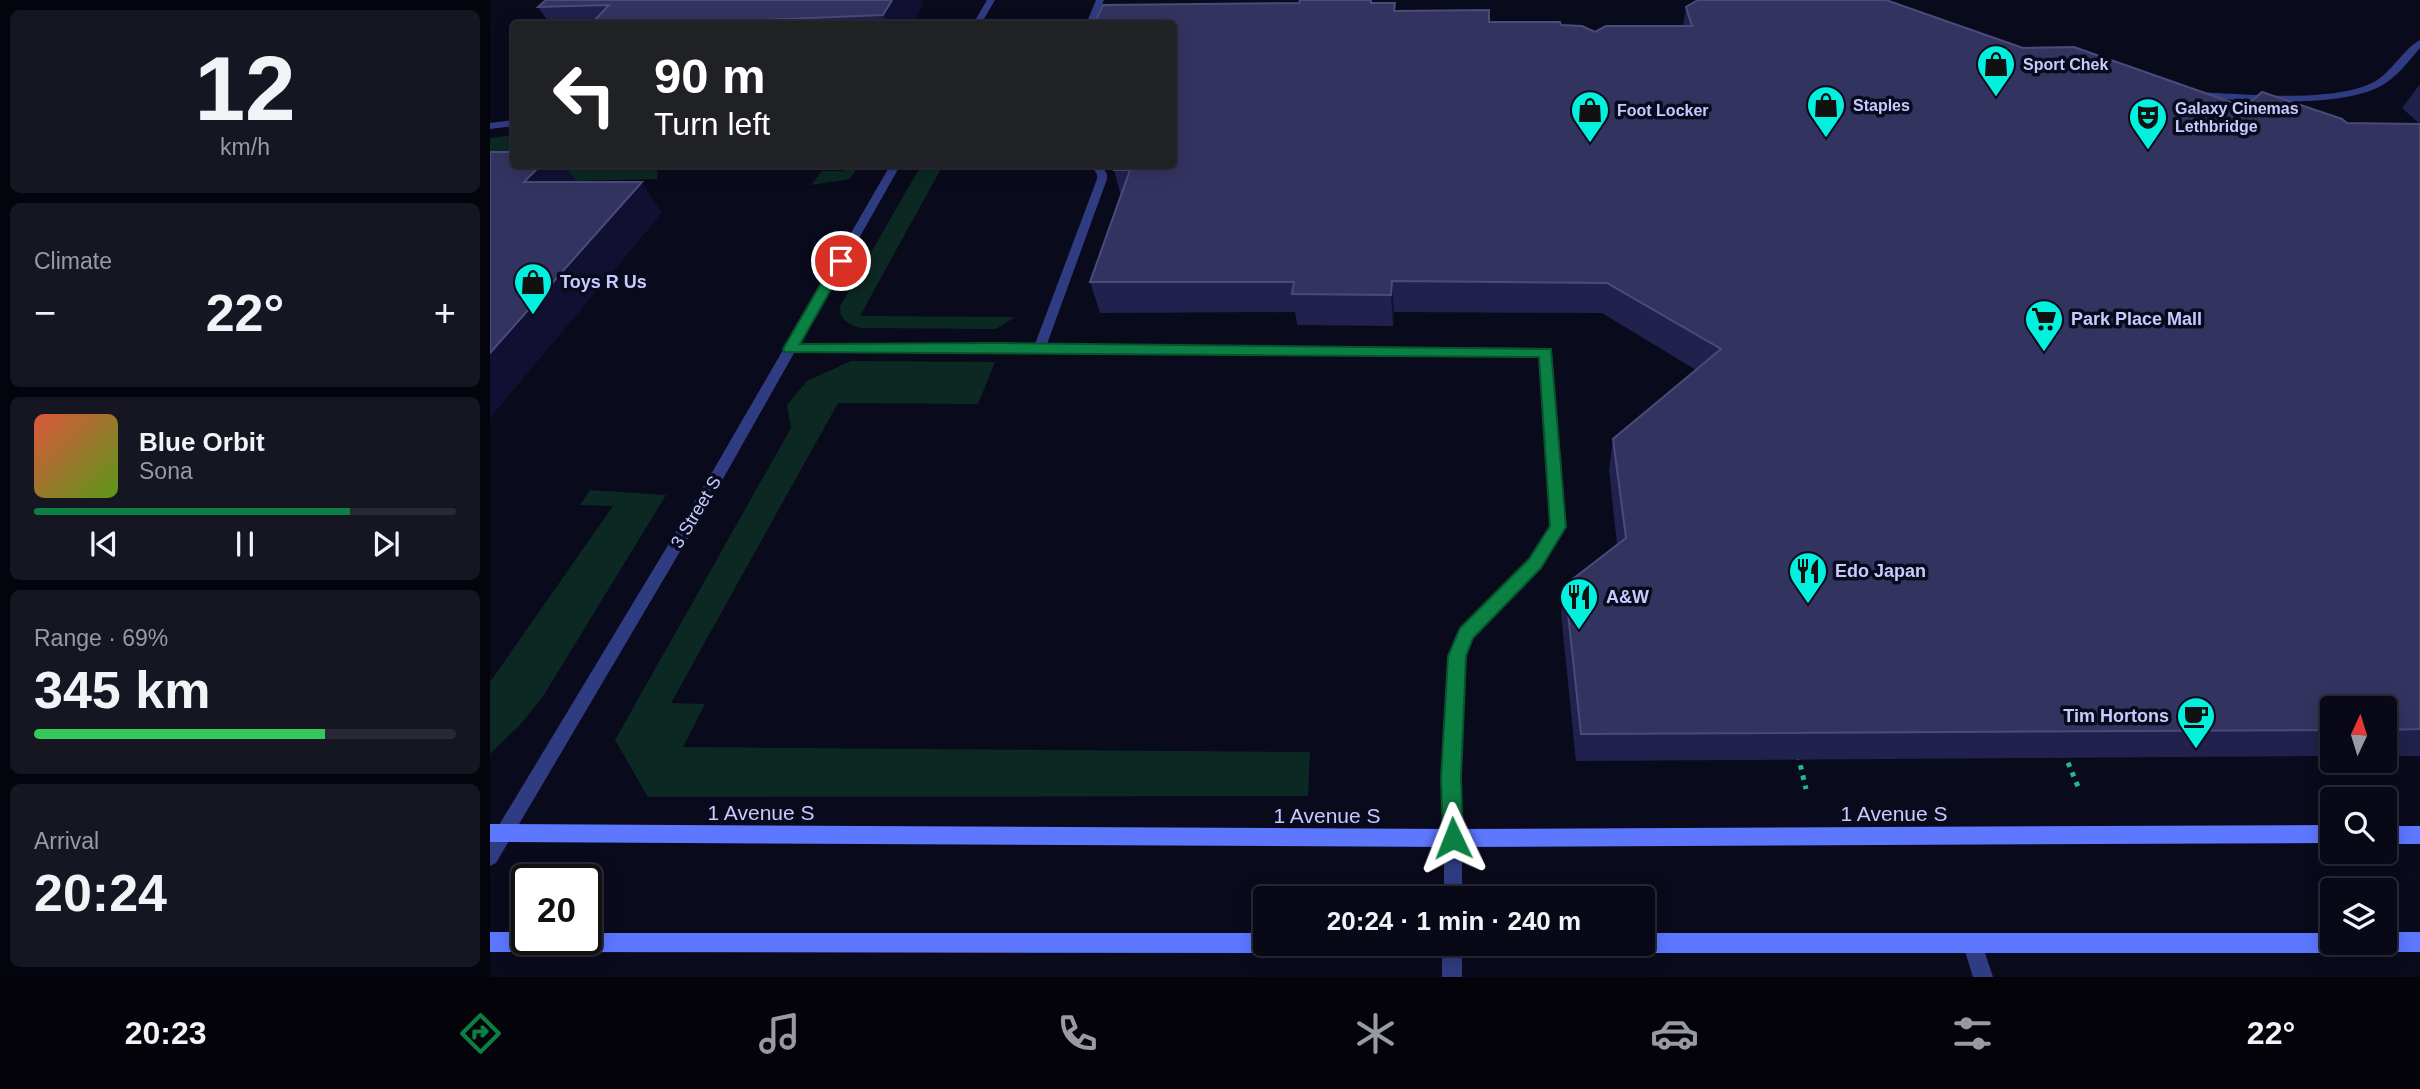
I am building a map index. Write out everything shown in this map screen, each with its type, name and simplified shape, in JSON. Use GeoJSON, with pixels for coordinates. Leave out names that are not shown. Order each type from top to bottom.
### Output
{"type":"FeatureCollection","features":[{"type":"Feature","properties":{"kind":"street"},"geometry":{"type":"LineString","coordinates":[[979,21],[991,0]]}},
{"type":"Feature","properties":{"kind":"street"},"geometry":{"type":"LineString","coordinates":[[1091,21],[1100,0]]}},
{"type":"Feature","properties":{"kind":"street"},"geometry":{"type":"LineString","coordinates":[[2175,94],[2320,96],[2359,90],[2375,86],[2390,75],[2420,43]]}},
{"type":"Feature","properties":{"kind":"street"},"geometry":{"type":"LineString","coordinates":[[490,126],[511,123]]}},
{"type":"Feature","properties":{"kind":"street","name":"3 Street S"},"geometry":{"type":"LineString","coordinates":[[490,857],[498,833],[790,349],[895,168]]}},
{"type":"Feature","properties":{"kind":"street"},"geometry":{"type":"LineString","coordinates":[[1039,349],[1102,179],[1097,168]]}},
{"type":"Feature","properties":{"kind":"street"},"geometry":{"type":"LineString","coordinates":[[790,349],[1546,352],[1558,527],[1535,563],[1466,634],[1457,656],[1451,778],[1452,886]]}},
{"type":"Feature","properties":{"kind":"street","name":"1 Avenue S"},"geometry":{"type":"LineString","coordinates":[[498,833],[1453,838],[2320,834]]}},
{"type":"Feature","properties":{"kind":"street"},"geometry":{"type":"LineString","coordinates":[[2397,836],[2418,839]]}},
{"type":"Feature","properties":{"kind":"street"},"geometry":{"type":"LineString","coordinates":[[490,942],[1253,943]]}},
{"type":"Feature","properties":{"kind":"street"},"geometry":{"type":"LineString","coordinates":[[2397,942],[2420,942]]}},
{"type":"Feature","properties":{"kind":"street"},"geometry":{"type":"LineString","coordinates":[[1655,943],[2320,943]]}},
{"type":"Feature","properties":{"kind":"street"},"geometry":{"type":"LineString","coordinates":[[1973,944],[1983,977]]}},
{"type":"Feature","properties":{"kind":"street"},"geometry":{"type":"LineString","coordinates":[[1452,956],[1452,977]]}},
{"type":"Feature","properties":{"kind":"path"},"geometry":{"type":"LineString","coordinates":[[1796,749],[1806,789]]}},
{"type":"Feature","properties":{"kind":"path"},"geometry":{"type":"LineString","coordinates":[[2062,749],[2079,789]]}},
{"type":"Feature","properties":{"kind":"green space"},"geometry":{"type":"Polygon","coordinates":[[[511,135],[511,168],[658,168],[657,179],[490,183],[490,138],[511,135]]]}},
{"type":"Feature","properties":{"kind":"green space"},"geometry":{"type":"Polygon","coordinates":[[[846,168],[857,168],[850,179],[811,185],[822,171],[843,171],[846,168]]]}},
{"type":"Feature","properties":{"kind":"green space"},"geometry":{"type":"Polygon","coordinates":[[[920,168],[941,168],[860,316],[1015,317],[996,329],[860,328],[843,318],[840,306],[920,168]]]}},
{"type":"Feature","properties":{"kind":"green space"},"geometry":{"type":"Polygon","coordinates":[[[851,361],[995,362],[978,404],[838,403],[671,703],[705,704],[683,747],[1310,752],[1308,796],[648,797],[615,740],[791,428],[787,405],[807,381],[851,361]]]}},
{"type":"Feature","properties":{"kind":"green space"},"geometry":{"type":"Polygon","coordinates":[[[590,490],[666,495],[542,698],[520,725],[490,754],[490,682],[613,506],[580,505],[590,490]]]}},
{"type":"Feature","properties":{"kind":"building"},"geometry":{"type":"Polygon","coordinates":[[[546,0],[892,0],[883,15],[734,21],[594,21],[609,5],[538,7],[546,0]]]}},
{"type":"Feature","properties":{"kind":"building","name":"Park Place Mall"},"geometry":{"type":"Polygon","coordinates":[[[1371,0],[1371,3],[1395,3],[1394,11],[1489,10],[1489,22],[1560,22],[1561,25],[1582,26],[1595,32],[1606,26],[1692,26],[1686,7],[1698,0],[1886,0],[2023,48],[2074,47],[2245,107],[2262,92],[2347,123],[2420,124],[2420,729],[2398,730],[2398,696],[2320,696],[2320,730],[1581,734],[1565,585],[1626,538],[1613,439],[1721,349],[1607,283],[1392,281],[1391,295],[1292,294],[1294,282],[1090,282],[1130,170],[1114,170],[1115,168],[1176,168],[1176,21],[1095,21],[1103,5],[1371,0]]]}},
{"type":"Feature","properties":{"kind":"building"},"geometry":{"type":"Polygon","coordinates":[[[490,152],[511,152],[511,168],[538,168],[524,182],[642,182],[490,353],[490,152]]]}},
{"type":"Feature","properties":{"kind":"place","name":"Sport Chek"},"geometry":{"type":"Point","coordinates":[1996,98]}},
{"type":"Feature","properties":{"kind":"place","name":"Staples"},"geometry":{"type":"Point","coordinates":[1826,139]}},
{"type":"Feature","properties":{"kind":"place","name":"Foot Locker"},"geometry":{"type":"Point","coordinates":[1590,144]}},
{"type":"Feature","properties":{"kind":"place","name":"Galaxy Cinemas Lethbridge"},"geometry":{"type":"Point","coordinates":[2148,151]}},
{"type":"Feature","properties":{"kind":"place","name":"Toys R Us"},"geometry":{"type":"Point","coordinates":[533,316]}},
{"type":"Feature","properties":{"kind":"place","name":"Park Place Mall"},"geometry":{"type":"Point","coordinates":[2044,353]}},
{"type":"Feature","properties":{"kind":"place","name":"Edo Japan"},"geometry":{"type":"Point","coordinates":[1808,605]}},
{"type":"Feature","properties":{"kind":"place","name":"A&W"},"geometry":{"type":"Point","coordinates":[1579,631]}},
{"type":"Feature","properties":{"kind":"place","name":"Tim Hortons"},"geometry":{"type":"Point","coordinates":[2196,750]}},
{"type":"Feature","properties":{"kind":"route"},"geometry":{"type":"LineString","coordinates":[[841,261],[790,349],[1546,352],[1558,527],[1535,563],[1466,634],[1457,656],[1451,778],[1453,838]]}}]}
